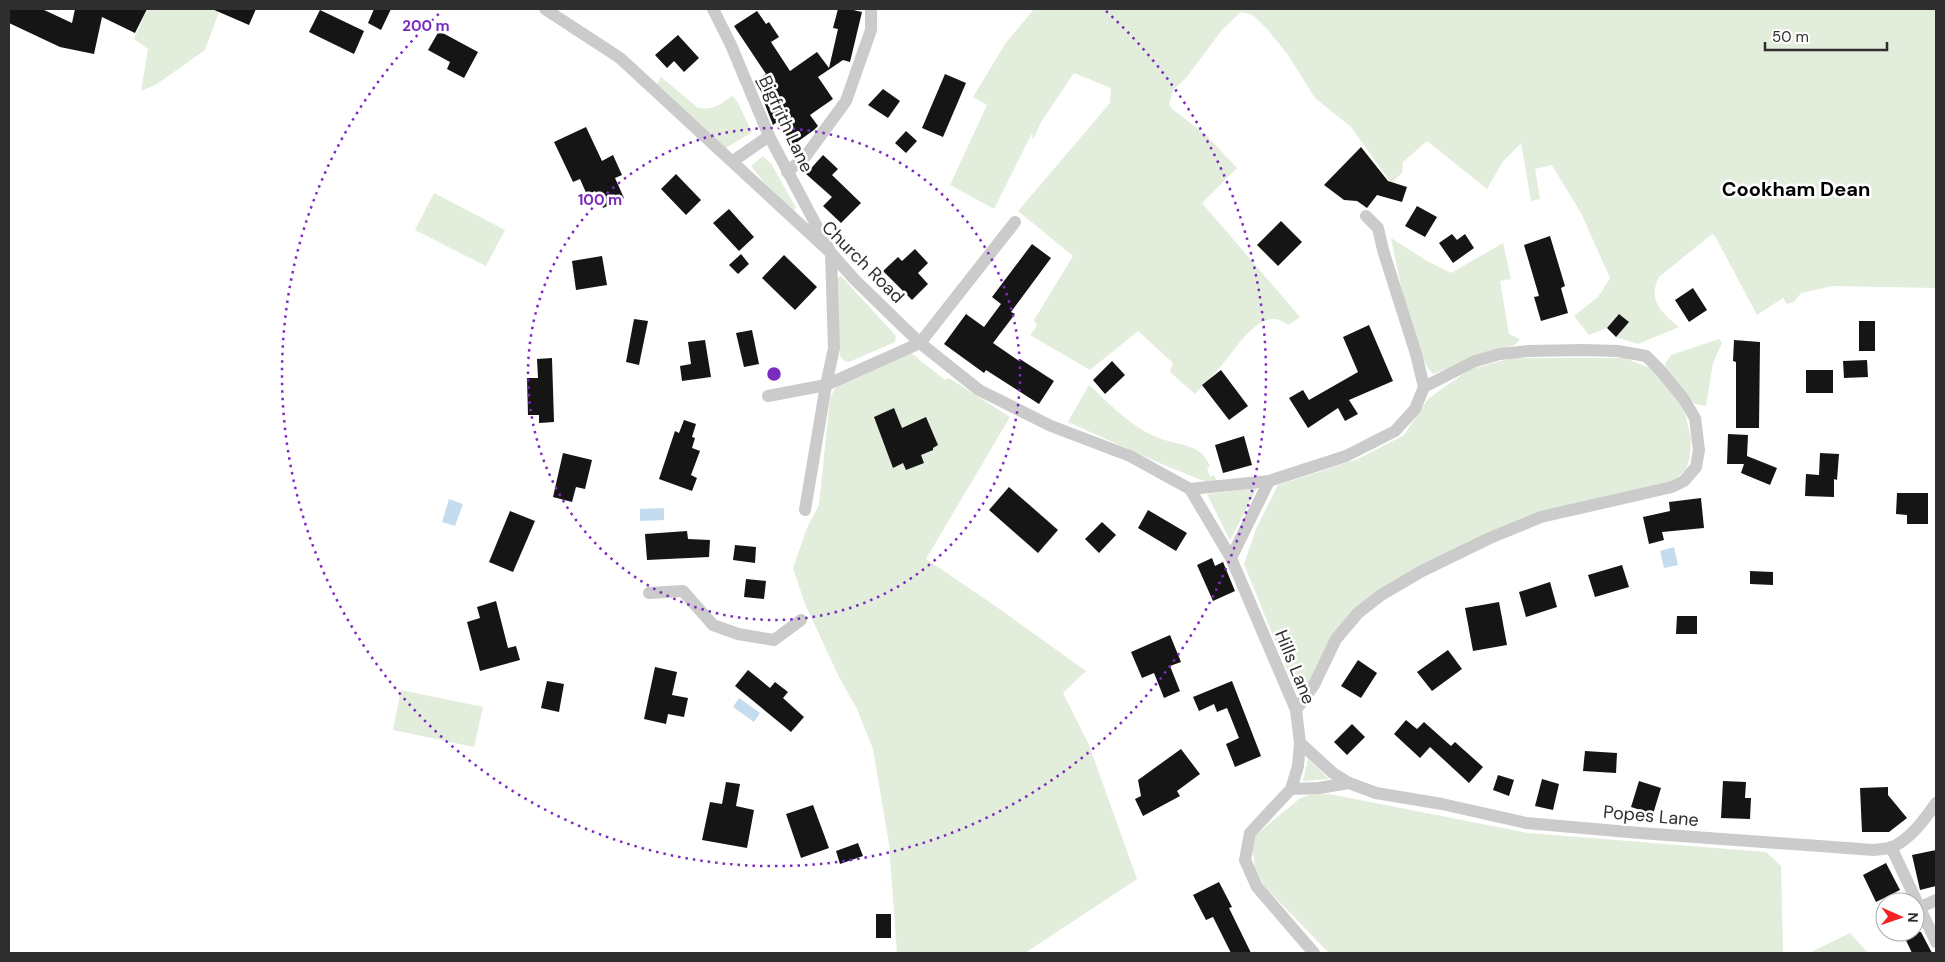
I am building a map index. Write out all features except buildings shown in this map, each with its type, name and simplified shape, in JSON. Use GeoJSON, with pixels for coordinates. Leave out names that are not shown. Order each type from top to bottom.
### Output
{"type":"FeatureCollection","features":[{"type":"Feature","properties":{"kind":"street","name":"Church Road"},"geometry":{"type":"LineString","coordinates":[[545,9],[620,58],[831,253],[855,280],[920,343],[979,390],[1051,426],[1130,456],[1190,489]]}},
{"type":"Feature","properties":{"kind":"street","name":"Bigfrith Lane"},"geometry":{"type":"LineString","coordinates":[[713,9],[731,45],[769,136],[831,253]]}},
{"type":"Feature","properties":{"kind":"street"},"geometry":{"type":"LineString","coordinates":[[787,172],[805,157],[846,102],[871,30],[871,9]]}},
{"type":"Feature","properties":{"kind":"street"},"geometry":{"type":"LineString","coordinates":[[733,161],[769,136]]}},
{"type":"Feature","properties":{"kind":"street"},"geometry":{"type":"LineString","coordinates":[[1190,489],[1269,481],[1346,456],[1395,431],[1415,410],[1424,387],[1378,228],[1366,216]]}},
{"type":"Feature","properties":{"kind":"street"},"geometry":{"type":"LineString","coordinates":[[768,396],[826,385],[920,343],[1015,222]]}},
{"type":"Feature","properties":{"kind":"street"},"geometry":{"type":"LineString","coordinates":[[805,510],[834,348],[831,253]]}},
{"type":"Feature","properties":{"kind":"street"},"geometry":{"type":"LineString","coordinates":[[1296,710],[1314,685],[1336,639],[1358,613],[1381,595],[1422,571],[1490,538],[1532,521],[1672,487],[1684,481],[1696,467],[1699,450],[1694,418],[1677,391],[1646,356],[1618,351],[1583,350],[1528,351],[1500,354],[1475,361],[1424,387]]}},
{"type":"Feature","properties":{"kind":"street"},"geometry":{"type":"LineString","coordinates":[[1231,558],[1269,481]]}},
{"type":"Feature","properties":{"kind":"street","name":"Hills Lane"},"geometry":{"type":"LineString","coordinates":[[1190,489],[1231,558],[1296,710],[1300,743],[1298,766],[1291,789],[1250,834],[1245,860],[1257,887],[1314,953]]}},
{"type":"Feature","properties":{"kind":"street"},"geometry":{"type":"LineString","coordinates":[[649,593],[683,591],[713,625],[738,634],[774,640],[801,620]]}},
{"type":"Feature","properties":{"kind":"street","name":"Popes Lane"},"geometry":{"type":"LineString","coordinates":[[1300,743],[1333,773],[1349,783],[1376,793],[1442,804],[1526,823],[1836,848],[1874,850],[1890,848]]}},
{"type":"Feature","properties":{"kind":"street","name":"Popes Lane"},"geometry":{"type":"LineString","coordinates":[[1291,789],[1319,788],[1349,783]]}},
{"type":"Feature","properties":{"kind":"street"},"geometry":{"type":"LineString","coordinates":[[1911,892],[1890,848],[1907,837],[1936,803]]}},
{"type":"Feature","properties":{"kind":"street"},"geometry":{"type":"LineString","coordinates":[[1925,920],[1936,942]]}},
{"type":"Feature","properties":{"kind":"green space"},"geometry":{"type":"Polygon","coordinates":[[[147,9],[220,9],[205,50],[157,84],[141,91],[148,49],[134,39],[147,9]]]}},
{"type":"Feature","properties":{"kind":"green space"},"geometry":{"type":"Polygon","coordinates":[[[1034,9],[1936,9],[1936,288],[1833,286],[1801,293],[1794,302],[1787,304],[1783,298],[1757,315],[1715,236],[1712,234],[1659,277],[1656,285],[1655,293],[1658,306],[1679,327],[1638,344],[1616,337],[1619,314],[1607,328],[1589,335],[1574,316],[1598,297],[1610,278],[1581,213],[1552,165],[1535,169],[1540,199],[1531,201],[1521,143],[1502,163],[1487,189],[1427,141],[1403,162],[1402,173],[1391,183],[1351,127],[1315,98],[1288,55],[1268,30],[1253,15],[1241,12],[1222,30],[1186,78],[1173,90],[1169,105],[1206,135],[1237,168],[1202,203],[1300,317],[1288,325],[1279,320],[1271,319],[1255,327],[1195,394],[1170,372],[1173,363],[1138,331],[1090,370],[1030,335],[1037,326],[1034,320],[1073,256],[1018,211],[1110,103],[1111,88],[1074,73],[1041,122],[1033,140],[1032,133],[994,209],[950,185],[987,105],[973,97],[1005,44],[1034,9]]]}},
{"type":"Feature","properties":{"kind":"green space"},"geometry":{"type":"Polygon","coordinates":[[[661,77],[697,107],[711,108],[732,96],[737,101],[752,132],[726,148],[657,84],[661,77]]]}},
{"type":"Feature","properties":{"kind":"green space"},"geometry":{"type":"Polygon","coordinates":[[[763,156],[772,165],[796,208],[793,211],[751,166],[763,156]]]}},
{"type":"Feature","properties":{"kind":"green space"},"geometry":{"type":"Polygon","coordinates":[[[434,193],[505,230],[486,266],[415,230],[434,193]]]}},
{"type":"Feature","properties":{"kind":"green space"},"geometry":{"type":"Polygon","coordinates":[[[1391,238],[1427,261],[1451,273],[1503,243],[1511,279],[1500,281],[1509,334],[1520,339],[1515,345],[1492,351],[1433,374],[1419,349],[1413,331],[1391,238]]]}},
{"type":"Feature","properties":{"kind":"green space"},"geometry":{"type":"Polygon","coordinates":[[[841,276],[896,336],[895,342],[849,362],[844,361],[840,356],[836,278],[841,276]]]}},
{"type":"Feature","properties":{"kind":"green space"},"geometry":{"type":"Polygon","coordinates":[[[1719,339],[1722,343],[1713,363],[1706,406],[1695,404],[1668,376],[1665,364],[1671,355],[1719,339]]]}},
{"type":"Feature","properties":{"kind":"green space"},"geometry":{"type":"Polygon","coordinates":[[[911,353],[945,380],[949,378],[1010,417],[926,559],[1086,671],[1063,693],[1089,745],[1137,879],[1025,953],[897,953],[889,844],[873,749],[857,709],[839,677],[805,604],[793,568],[807,528],[819,505],[830,398],[838,383],[911,353]]]}},
{"type":"Feature","properties":{"kind":"green space"},"geometry":{"type":"Polygon","coordinates":[[[1512,358],[1625,358],[1655,370],[1673,391],[1685,414],[1691,438],[1690,458],[1686,469],[1676,479],[1665,484],[1560,509],[1381,589],[1307,688],[1301,691],[1295,690],[1244,564],[1256,529],[1278,485],[1358,459],[1404,435],[1428,399],[1450,383],[1471,369],[1512,358]]]}},
{"type":"Feature","properties":{"kind":"green space"},"geometry":{"type":"Polygon","coordinates":[[[1089,385],[1122,415],[1149,434],[1167,441],[1189,446],[1201,453],[1210,466],[1207,468],[1210,477],[1214,475],[1218,484],[1206,482],[1164,465],[1068,422],[1089,385]]]}},
{"type":"Feature","properties":{"kind":"green space"},"geometry":{"type":"Polygon","coordinates":[[[1257,488],[1230,541],[1207,494],[1257,488]]]}},
{"type":"Feature","properties":{"kind":"green space"},"geometry":{"type":"Polygon","coordinates":[[[401,690],[483,707],[474,747],[393,730],[401,690]]]}},
{"type":"Feature","properties":{"kind":"green space"},"geometry":{"type":"Polygon","coordinates":[[[1308,759],[1329,779],[1303,781],[1308,759]]]}},
{"type":"Feature","properties":{"kind":"green space"},"geometry":{"type":"Polygon","coordinates":[[[1311,794],[1329,794],[1528,833],[1766,852],[1781,866],[1783,953],[1329,953],[1264,886],[1255,868],[1253,854],[1256,835],[1299,799],[1311,794]]]}},
{"type":"Feature","properties":{"kind":"green space"},"geometry":{"type":"Polygon","coordinates":[[[1850,933],[1868,953],[1809,953],[1850,933]]]}},
{"type":"Feature","properties":{"kind":"water"},"geometry":{"type":"Polygon","coordinates":[[[449,499],[463,504],[455,526],[442,522],[449,499]]]}},
{"type":"Feature","properties":{"kind":"water"},"geometry":{"type":"Polygon","coordinates":[[[664,508],[664,520],[640,521],[640,509],[664,508]]]}},
{"type":"Feature","properties":{"kind":"water"},"geometry":{"type":"Polygon","coordinates":[[[1674,547],[1678,565],[1664,568],[1660,551],[1674,547]]]}},
{"type":"Feature","properties":{"kind":"water"},"geometry":{"type":"Polygon","coordinates":[[[739,698],[760,713],[754,722],[733,707],[739,698]]]}},
{"type":"Feature","properties":{"kind":"district","name":"Cookham Dean"},"geometry":{"type":"Point","coordinates":[1796,189]}}]}
